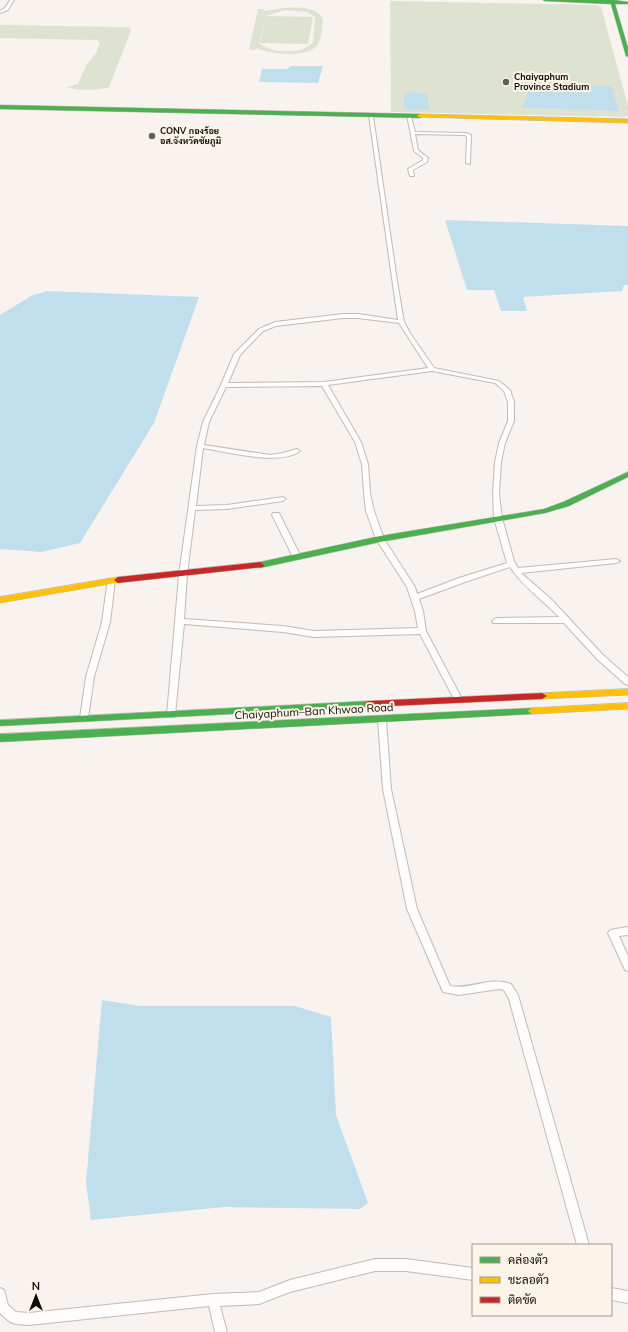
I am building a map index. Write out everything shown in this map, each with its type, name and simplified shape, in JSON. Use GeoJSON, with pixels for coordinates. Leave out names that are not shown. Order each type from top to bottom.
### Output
{"type":"FeatureCollection","features":[{"type":"Feature","properties":{"kind":"street"},"geometry":{"type":"LineString","coordinates":[[545,0],[628,2]]}},
{"type":"Feature","properties":{"kind":"street"},"geometry":{"type":"LineString","coordinates":[[612,1],[625,38],[628,56]]}},
{"type":"Feature","properties":{"kind":"street"},"geometry":{"type":"LineString","coordinates":[[0,12],[6,10],[9,2]]}},
{"type":"Feature","properties":{"kind":"street"},"geometry":{"type":"LineString","coordinates":[[0,108],[628,121]]}},
{"type":"Feature","properties":{"kind":"street"},"geometry":{"type":"LineString","coordinates":[[371,116],[401,322],[432,369]]}},
{"type":"Feature","properties":{"kind":"street"},"geometry":{"type":"LineString","coordinates":[[409,116],[416,151],[426,158],[425,161],[410,170],[412,175]]}},
{"type":"Feature","properties":{"kind":"street"},"geometry":{"type":"LineString","coordinates":[[412,133],[466,134],[469,136],[468,163]]}},
{"type":"Feature","properties":{"kind":"street"},"geometry":{"type":"LineString","coordinates":[[171,715],[183,574],[200,446],[206,422],[237,354],[261,330],[276,324],[343,316],[358,316],[401,322]]}},
{"type":"Feature","properties":{"kind":"street"},"geometry":{"type":"LineString","coordinates":[[224,385],[324,384],[432,369],[497,382],[507,390],[511,402],[511,421],[502,443],[498,462],[496,494],[498,518],[512,564],[520,577],[548,601],[600,657],[628,682]]}},
{"type":"Feature","properties":{"kind":"street"},"geometry":{"type":"LineString","coordinates":[[324,384],[358,442],[365,464],[367,494],[370,510],[380,539],[411,587],[419,611],[422,631],[458,699]]}},
{"type":"Feature","properties":{"kind":"street"},"geometry":{"type":"LineString","coordinates":[[200,446],[270,457],[297,451]]}},
{"type":"Feature","properties":{"kind":"street"},"geometry":{"type":"LineString","coordinates":[[0,600],[112,581],[252,567],[380,539],[545,511],[559,507],[628,474]]}},
{"type":"Feature","properties":{"kind":"street"},"geometry":{"type":"LineString","coordinates":[[192,508],[227,507],[283,499]]}},
{"type":"Feature","properties":{"kind":"street"},"geometry":{"type":"LineString","coordinates":[[276,515],[297,557]]}},
{"type":"Feature","properties":{"kind":"street"},"geometry":{"type":"LineString","coordinates":[[516,571],[616,561]]}},
{"type":"Feature","properties":{"kind":"street"},"geometry":{"type":"LineString","coordinates":[[414,598],[462,580],[512,564]]}},
{"type":"Feature","properties":{"kind":"street"},"geometry":{"type":"LineString","coordinates":[[84,718],[90,678],[106,622],[112,581]]}},
{"type":"Feature","properties":{"kind":"street"},"geometry":{"type":"LineString","coordinates":[[496,621],[565,620]]}},
{"type":"Feature","properties":{"kind":"street"},"geometry":{"type":"LineString","coordinates":[[180,621],[283,629],[314,634],[422,631]]}},
{"type":"Feature","properties":{"kind":"street","name":"Chaiyaphum–Ban Khwao Road"},"geometry":{"type":"LineString","coordinates":[[0,723],[458,699],[628,692]]}},
{"type":"Feature","properties":{"kind":"street","name":"Chaiyaphum–Ban Khwao Road"},"geometry":{"type":"LineString","coordinates":[[0,738],[627,708]]}},
{"type":"Feature","properties":{"kind":"street"},"geometry":{"type":"LineString","coordinates":[[227,711],[230,727]]}},
{"type":"Feature","properties":{"kind":"street"},"geometry":{"type":"LineString","coordinates":[[382,720],[387,789],[412,909],[447,989],[455,992],[495,984],[507,987],[514,998],[583,1244]]}},
{"type":"Feature","properties":{"kind":"street"},"geometry":{"type":"LineString","coordinates":[[628,931],[614,933],[628,967]]}},
{"type":"Feature","properties":{"kind":"street"},"geometry":{"type":"LineString","coordinates":[[0,1294],[3,1308],[13,1318],[30,1319],[213,1300],[259,1298],[290,1286],[375,1265],[406,1265],[472,1274]]}},
{"type":"Feature","properties":{"kind":"street"},"geometry":{"type":"LineString","coordinates":[[612,1294],[628,1297]]}},
{"type":"Feature","properties":{"kind":"street"},"geometry":{"type":"LineString","coordinates":[[213,1300],[221,1332]]}},
{"type":"Feature","properties":{"kind":"green space","name":"Chaiyaphum Province Stadium"},"geometry":{"type":"Polygon","coordinates":[[[390,1],[596,5],[601,7],[628,106],[628,115],[624,117],[391,112],[390,1]]]}},
{"type":"Feature","properties":{"kind":"green space"},"geometry":{"type":"Polygon","coordinates":[[[294,7],[306,8],[317,12],[321,15],[323,20],[321,36],[318,44],[313,49],[306,52],[289,54],[270,52],[256,48],[256,50],[249,50],[258,9],[264,9],[264,11],[294,7]],[[284,10],[266,16],[259,43],[264,47],[287,52],[302,49],[308,46],[313,42],[315,17],[307,12],[284,10]]]}},
{"type":"Feature","properties":{"kind":"green space"},"geometry":{"type":"Polygon","coordinates":[[[266,16],[313,17],[308,44],[260,43],[266,16]]]}},
{"type":"Feature","properties":{"kind":"green space"},"geometry":{"type":"Polygon","coordinates":[[[0,25],[126,27],[130,28],[131,31],[109,87],[94,90],[81,90],[67,87],[78,84],[87,64],[96,53],[100,42],[97,40],[0,38],[0,25]]]}},
{"type":"Feature","properties":{"kind":"water"},"geometry":{"type":"Polygon","coordinates":[[[291,66],[323,66],[318,83],[259,82],[262,69],[287,69],[291,66]]]}},
{"type":"Feature","properties":{"kind":"water"},"geometry":{"type":"Polygon","coordinates":[[[532,85],[611,86],[619,111],[522,108],[532,85]]]}},
{"type":"Feature","properties":{"kind":"water"},"geometry":{"type":"Polygon","coordinates":[[[415,92],[427,94],[429,110],[412,110],[404,108],[404,94],[415,92]]]}},
{"type":"Feature","properties":{"kind":"water"},"geometry":{"type":"Polygon","coordinates":[[[445,220],[628,226],[628,285],[624,285],[622,291],[523,297],[527,311],[501,311],[494,290],[467,290],[445,220]]]}},
{"type":"Feature","properties":{"kind":"water"},"geometry":{"type":"Polygon","coordinates":[[[47,291],[199,297],[154,423],[80,543],[41,552],[0,549],[0,315],[31,296],[47,291]]]}},
{"type":"Feature","properties":{"kind":"water"},"geometry":{"type":"Polygon","coordinates":[[[102,1000],[140,1006],[295,1006],[331,1017],[336,1115],[368,1203],[360,1209],[224,1207],[91,1220],[86,1183],[102,1000]]]}},
{"type":"Feature","properties":{"kind":"traffic: fast"},"geometry":{"type":"LineString","coordinates":[[545,0],[628,3]]}},
{"type":"Feature","properties":{"kind":"traffic: fast"},"geometry":{"type":"LineString","coordinates":[[612,0],[628,56]]}},
{"type":"Feature","properties":{"kind":"traffic: fast"},"geometry":{"type":"LineString","coordinates":[[0,107],[420,116]]}},
{"type":"Feature","properties":{"kind":"traffic: fast"},"geometry":{"type":"LineString","coordinates":[[260,565],[380,539],[545,511],[566,504],[628,474]]}},
{"type":"Feature","properties":{"kind":"traffic: fast"},"geometry":{"type":"LineString","coordinates":[[0,723],[369,704]]}},
{"type":"Feature","properties":{"kind":"traffic: fast"},"geometry":{"type":"LineString","coordinates":[[0,738],[533,711]]}},
{"type":"Feature","properties":{"kind":"traffic: slow"},"geometry":{"type":"LineString","coordinates":[[420,116],[628,121]]}},
{"type":"Feature","properties":{"kind":"traffic: slow"},"geometry":{"type":"LineString","coordinates":[[0,600],[118,580]]}},
{"type":"Feature","properties":{"kind":"traffic: slow"},"geometry":{"type":"LineString","coordinates":[[542,696],[628,692]]}},
{"type":"Feature","properties":{"kind":"traffic: slow"},"geometry":{"type":"LineString","coordinates":[[533,711],[628,706]]}},
{"type":"Feature","properties":{"kind":"traffic: jam"},"geometry":{"type":"LineString","coordinates":[[118,580],[260,565]]}},
{"type":"Feature","properties":{"kind":"traffic: jam"},"geometry":{"type":"LineString","coordinates":[[369,704],[542,696]]}},
{"type":"Feature","properties":{"kind":"place","name":"Chaiyaphum Province Stadium"},"geometry":{"type":"Point","coordinates":[506,82]}},
{"type":"Feature","properties":{"kind":"place","name":"CONV กองร้อย อส.จังหวัดชัยภูมิ"},"geometry":{"type":"Point","coordinates":[152,136]}}]}
